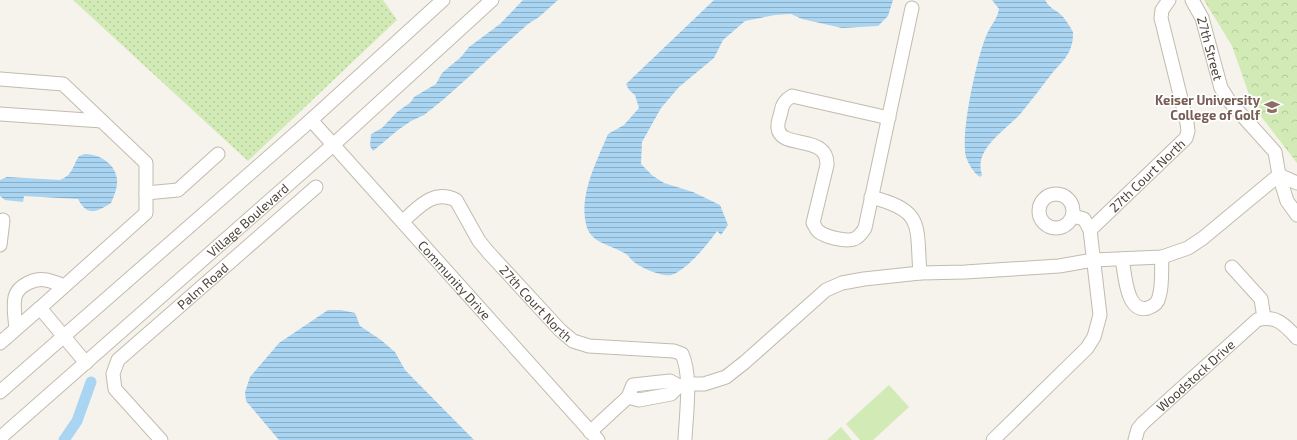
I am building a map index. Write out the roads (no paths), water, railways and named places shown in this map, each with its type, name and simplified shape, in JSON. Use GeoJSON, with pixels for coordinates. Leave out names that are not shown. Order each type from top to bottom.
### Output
{"type":"FeatureCollection","features":[{"type":"Feature","properties":{"kind":"street"},"geometry":{"type":"LineString","coordinates":[[0,392],[311,120],[443,0]]}},
{"type":"Feature","properties":{"kind":"street","name":"Village Boulevard"},"geometry":{"type":"LineString","coordinates":[[0,438],[333,145],[492,0]]}},
{"type":"Feature","properties":{"kind":"street","name":"27th Court North"},"geometry":{"type":"LineString","coordinates":[[1091,235],[1186,138],[1188,131],[1187,123],[1161,18],[1162,10],[1169,0]]}},
{"type":"Feature","properties":{"kind":"street","name":"27th Street"},"geometry":{"type":"LineString","coordinates":[[1192,0],[1202,18],[1221,88],[1230,102],[1270,145],[1277,160],[1279,175]]}},
{"type":"Feature","properties":{"kind":"street"},"geometry":{"type":"LineString","coordinates":[[888,118],[792,96],[786,99],[782,106],[778,128],[781,135],[788,139],[819,147],[827,157],[827,165],[814,215],[813,223],[817,230],[824,234],[846,240],[854,239],[861,235],[865,228],[912,8]]}},
{"type":"Feature","properties":{"kind":"street"},"geometry":{"type":"LineString","coordinates":[[0,79],[63,84],[146,163],[146,213],[0,343]]}},
{"type":"Feature","properties":{"kind":"street"},"geometry":{"type":"LineString","coordinates":[[0,114],[102,121]]}},
{"type":"Feature","properties":{"kind":"street","name":"Community Drive"},"geometry":{"type":"LineString","coordinates":[[311,120],[594,436]]}},
{"type":"Feature","properties":{"kind":"street"},"geometry":{"type":"LineString","coordinates":[[146,193],[178,190],[218,154]]}},
{"type":"Feature","properties":{"kind":"street"},"geometry":{"type":"LineString","coordinates":[[1279,175],[1297,183]]}},
{"type":"Feature","properties":{"kind":"street"},"geometry":{"type":"LineString","coordinates":[[1279,175],[1287,201],[1297,215]]}},
{"type":"Feature","properties":{"kind":"street"},"geometry":{"type":"LineString","coordinates":[[594,436],[628,397],[639,400],[670,394],[683,385],[704,384],[726,377],[750,358],[826,290],[842,283],[920,273],[1051,267],[1093,260],[1162,257],[1188,248],[1213,230],[1279,175]]}},
{"type":"Feature","properties":{"kind":"street","name":"Palm Road"},"geometry":{"type":"LineString","coordinates":[[161,440],[115,389],[113,374],[118,360],[316,187]]}},
{"type":"Feature","properties":{"kind":"street","name":"27th Court North"},"geometry":{"type":"LineString","coordinates":[[403,221],[426,200],[433,197],[449,196],[456,200],[479,241],[489,253],[566,336],[573,341],[589,346],[674,351],[682,354],[685,361],[683,385],[685,440]]}},
{"type":"Feature","properties":{"kind":"street"},"geometry":{"type":"LineString","coordinates":[[871,197],[898,205],[911,216],[916,223],[920,273]]}},
{"type":"Feature","properties":{"kind":"street"},"geometry":{"type":"LineString","coordinates":[[993,440],[1072,364],[1094,337],[1100,315],[1091,235],[1084,218],[1072,216]]}},
{"type":"Feature","properties":{"kind":"street"},"geometry":{"type":"LineString","coordinates":[[0,245],[3,220]]}},
{"type":"Feature","properties":{"kind":"street"},"geometry":{"type":"LineString","coordinates":[[1122,259],[1132,303],[1139,307],[1147,308],[1154,305],[1159,299],[1162,257]]}},
{"type":"Feature","properties":{"kind":"street"},"geometry":{"type":"LineString","coordinates":[[1232,267],[1260,299],[1264,318],[1279,320],[1297,338]]}},
{"type":"Feature","properties":{"kind":"street"},"geometry":{"type":"LineString","coordinates":[[16,329],[14,304],[16,295],[20,288],[30,281],[45,279],[64,286]]}},
{"type":"Feature","properties":{"kind":"street"},"geometry":{"type":"LineString","coordinates":[[40,308],[86,363]]}},
{"type":"Feature","properties":{"kind":"street","name":"Woodstock Drive"},"geometry":{"type":"LineString","coordinates":[[1135,440],[1138,429],[1142,423],[1257,320],[1264,318]]}},
{"type":"Feature","properties":{"kind":"water"},"geometry":{"type":"Polygon","coordinates":[[[523,0],[558,0],[539,17],[528,24],[444,99],[424,115],[411,121],[398,130],[373,151],[370,146],[371,134],[382,128],[397,112],[411,102],[414,97],[436,84],[442,73],[461,57],[469,47],[500,24],[523,0]]]}},
{"type":"Feature","properties":{"kind":"water"},"geometry":{"type":"Polygon","coordinates":[[[714,0],[893,0],[888,16],[878,26],[842,28],[802,19],[791,14],[775,15],[745,21],[723,40],[714,58],[679,87],[661,108],[642,142],[641,164],[653,176],[664,183],[693,192],[720,205],[728,225],[721,235],[717,231],[690,263],[671,275],[663,275],[642,267],[626,254],[596,240],[592,236],[588,231],[584,213],[587,189],[594,166],[608,134],[624,125],[639,108],[635,95],[629,90],[626,84],[714,0]]]}},
{"type":"Feature","properties":{"kind":"water"},"geometry":{"type":"Polygon","coordinates":[[[992,0],[1045,0],[1065,19],[1073,32],[1073,37],[1070,51],[1064,60],[1021,113],[993,140],[987,148],[982,156],[982,175],[980,177],[968,163],[966,157],[965,131],[970,95],[979,59],[987,34],[999,9],[992,0]]]}},
{"type":"Feature","properties":{"kind":"water"},"geometry":{"type":"Polygon","coordinates":[[[90,154],[106,160],[116,173],[116,191],[111,203],[101,209],[89,211],[81,205],[78,199],[24,196],[23,202],[5,200],[0,196],[0,180],[7,177],[60,180],[70,173],[79,156],[90,154]]]}},
{"type":"Feature","properties":{"kind":"water"},"geometry":{"type":"Polygon","coordinates":[[[328,310],[341,310],[355,313],[360,326],[381,340],[395,352],[405,370],[474,440],[279,440],[246,401],[245,392],[250,377],[279,343],[328,310]]]}},
{"type":"Feature","properties":{"kind":"waterway"},"geometry":{"type":"LineString","coordinates":[[64,440],[77,421],[91,382]]}},
{"type":"Feature","properties":{"kind":"place","name":"Keiser University College of Golf"},"geometry":{"type":"Point","coordinates":[1272,107]}}]}
